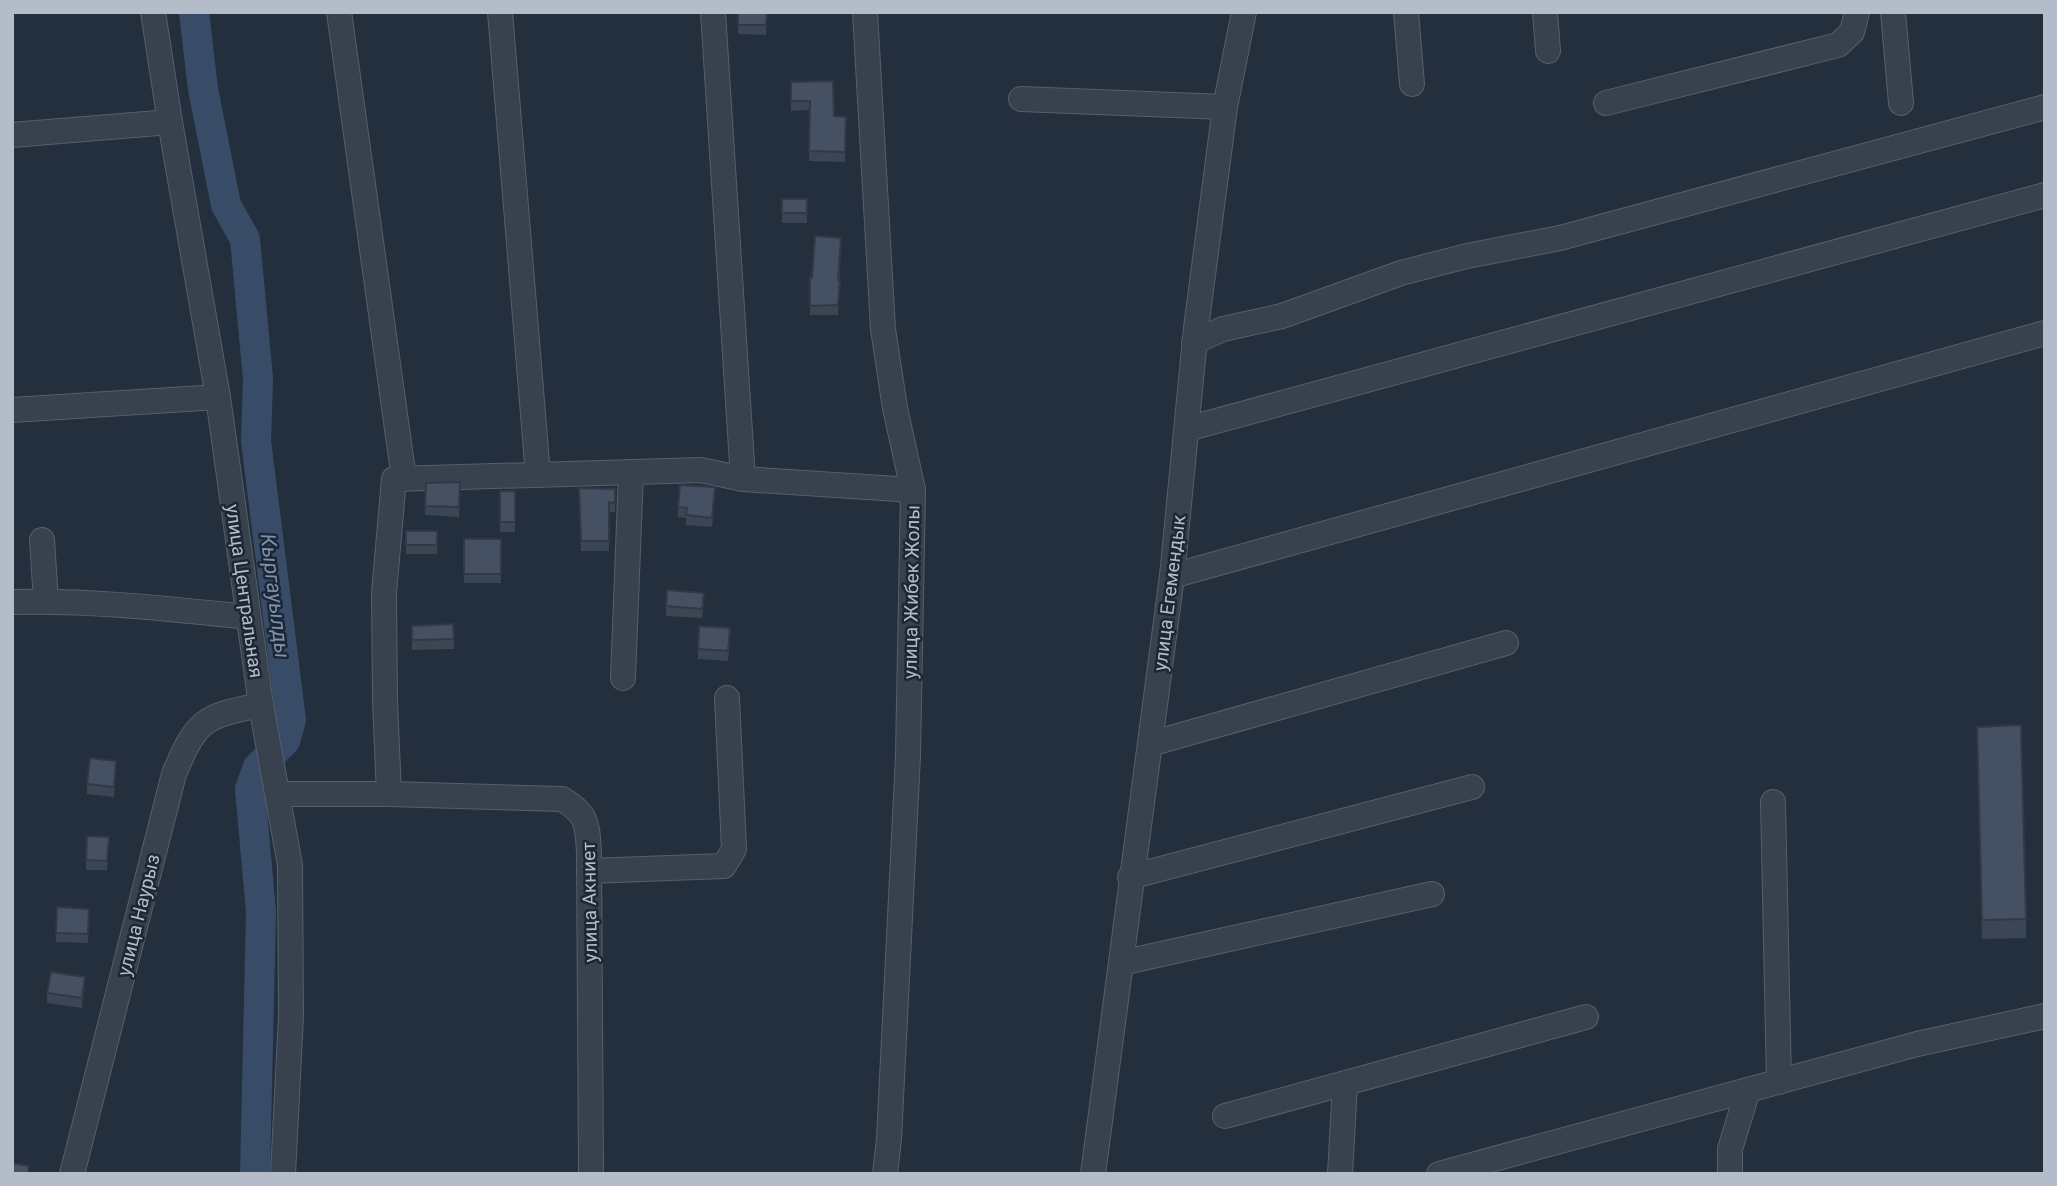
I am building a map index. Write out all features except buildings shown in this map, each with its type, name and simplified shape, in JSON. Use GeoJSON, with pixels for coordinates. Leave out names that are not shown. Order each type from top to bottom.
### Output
{"type":"FeatureCollection","features":[{"type":"Feature","properties":{"kind":"street","name":"улица Центральная"},"geometry":{"type":"LineString","coordinates":[[153,12],[218,397],[263,717],[290,865],[290,1016],[283,1174]]}},
{"type":"Feature","properties":{"kind":"street"},"geometry":{"type":"LineString","coordinates":[[339,12],[404,479]]}},
{"type":"Feature","properties":{"kind":"street"},"geometry":{"type":"LineString","coordinates":[[499,12],[538,475]]}},
{"type":"Feature","properties":{"kind":"street"},"geometry":{"type":"LineString","coordinates":[[713,12],[743,479]]}},
{"type":"Feature","properties":{"kind":"street","name":"улица Жибек Жолы"},"geometry":{"type":"LineString","coordinates":[[865,12],[883,329],[895,408],[913,489],[908,755],[885,1174]]}},
{"type":"Feature","properties":{"kind":"street","name":"улица Егемендык"},"geometry":{"type":"LineString","coordinates":[[1093,1174],[1130,877],[1172,576],[1195,342],[1225,107],[1244,12]]}},
{"type":"Feature","properties":{"kind":"street"},"geometry":{"type":"LineString","coordinates":[[1406,12],[1412,84]]}},
{"type":"Feature","properties":{"kind":"street"},"geometry":{"type":"LineString","coordinates":[[1545,12],[1548,51]]}},
{"type":"Feature","properties":{"kind":"street"},"geometry":{"type":"LineString","coordinates":[[1606,103],[1838,45],[1852,32],[1857,12]]}},
{"type":"Feature","properties":{"kind":"street"},"geometry":{"type":"LineString","coordinates":[[1894,12],[1901,103]]}},
{"type":"Feature","properties":{"kind":"street"},"geometry":{"type":"LineString","coordinates":[[1021,99],[1225,107]]}},
{"type":"Feature","properties":{"kind":"street"},"geometry":{"type":"LineString","coordinates":[[1195,342],[1223,329],[1282,316],[1401,273],[1467,256],[1560,238],[2045,107]]}},
{"type":"Feature","properties":{"kind":"street"},"geometry":{"type":"LineString","coordinates":[[16,127],[170,121]]}},
{"type":"Feature","properties":{"kind":"street"},"geometry":{"type":"LineString","coordinates":[[1187,429],[2045,195]]}},
{"type":"Feature","properties":{"kind":"street"},"geometry":{"type":"LineString","coordinates":[[1172,576],[2045,333]]}},
{"type":"Feature","properties":{"kind":"street"},"geometry":{"type":"LineString","coordinates":[[12,410],[218,397]]}},
{"type":"Feature","properties":{"kind":"street"},"geometry":{"type":"LineString","coordinates":[[389,794],[384,593],[394,479],[701,470],[743,479],[913,489]]}},
{"type":"Feature","properties":{"kind":"street"},"geometry":{"type":"LineString","coordinates":[[623,678],[631,472]]}},
{"type":"Feature","properties":{"kind":"street"},"geometry":{"type":"LineString","coordinates":[[42,540],[46,601]]}},
{"type":"Feature","properties":{"kind":"street"},"geometry":{"type":"LineString","coordinates":[[12,602],[46,601],[148,607],[248,617]]}},
{"type":"Feature","properties":{"kind":"street"},"geometry":{"type":"LineString","coordinates":[[1150,744],[1506,643]]}},
{"type":"Feature","properties":{"kind":"street"},"geometry":{"type":"LineString","coordinates":[[589,871],[724,866],[734,849],[727,698]]}},
{"type":"Feature","properties":{"kind":"street","name":"улица Наурыз"},"geometry":{"type":"LineString","coordinates":[[72,1174],[174,774],[187,743],[201,725],[219,713],[263,717]]}},
{"type":"Feature","properties":{"kind":"street","name":"улица Акниет"},"geometry":{"type":"LineString","coordinates":[[276,784],[389,794],[562,799],[576,807],[586,820],[589,871],[592,1174]]}},
{"type":"Feature","properties":{"kind":"street"},"geometry":{"type":"LineString","coordinates":[[1130,877],[1472,787]]}},
{"type":"Feature","properties":{"kind":"street"},"geometry":{"type":"LineString","coordinates":[[1773,802],[1779,1082]]}},
{"type":"Feature","properties":{"kind":"street"},"geometry":{"type":"LineString","coordinates":[[1121,963],[1433,894]]}},
{"type":"Feature","properties":{"kind":"street"},"geometry":{"type":"LineString","coordinates":[[1440,1174],[1917,1044],[2045,1016]]}},
{"type":"Feature","properties":{"kind":"street"},"geometry":{"type":"LineString","coordinates":[[1224,1116],[1586,1017]]}},
{"type":"Feature","properties":{"kind":"street"},"geometry":{"type":"LineString","coordinates":[[1340,1174],[1345,1084]]}},
{"type":"Feature","properties":{"kind":"street"},"geometry":{"type":"LineString","coordinates":[[1731,1174],[1730,1149],[1748,1090]]}},
{"type":"Feature","properties":{"kind":"waterway","name":"Кыргауылды"},"geometry":{"type":"LineString","coordinates":[[194,12],[203,89],[226,205],[245,239],[258,379],[256,441],[291,720],[285,741],[258,767],[250,789],[261,912],[255,1174]]}}]}
